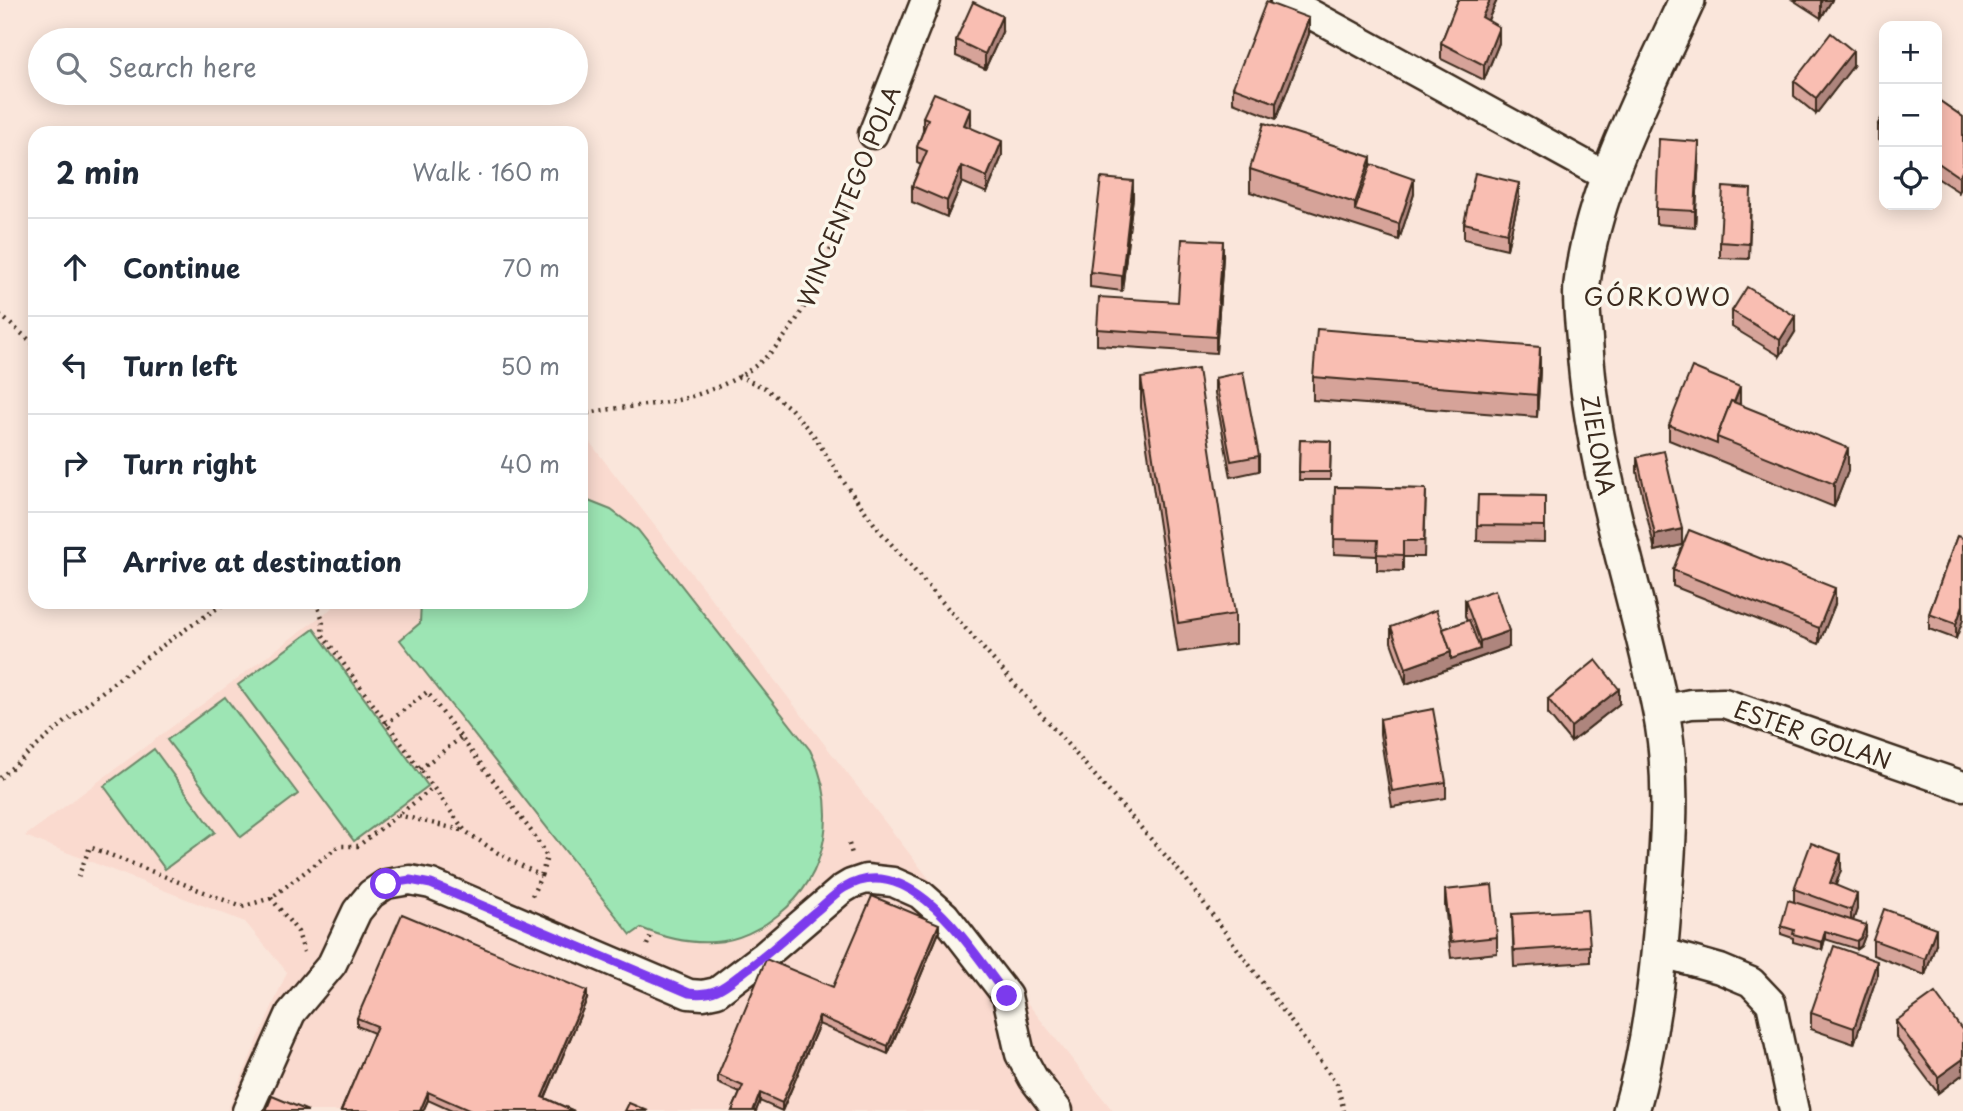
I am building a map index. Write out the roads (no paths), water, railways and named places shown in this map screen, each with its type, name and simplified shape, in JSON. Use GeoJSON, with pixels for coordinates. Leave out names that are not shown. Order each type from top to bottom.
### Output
{"type":"FeatureCollection","features":[{"type":"Feature","properties":{"kind":"street","name":"WINCENTEGO POLA"},"geometry":{"type":"LineString","coordinates":[[873,134],[926,0]]}},
{"type":"Feature","properties":{"kind":"street"},"geometry":{"type":"LineString","coordinates":[[1285,0],[1608,177]]}},
{"type":"Feature","properties":{"kind":"street","name":"ZIELONA"},"geometry":{"type":"LineString","coordinates":[[1631,1111],[1660,952],[1669,830],[1668,753],[1661,710],[1605,489],[1587,380],[1582,287],[1591,231],[1608,177],[1687,0]]}},
{"type":"Feature","properties":{"kind":"street","name":"ESTER GOLAN"},"geometry":{"type":"LineString","coordinates":[[1661,710],[1691,704],[1724,703],[1963,786]]}},
{"type":"Feature","properties":{"kind":"street"},"geometry":{"type":"LineString","coordinates":[[247,1111],[290,1013],[332,964],[357,911],[371,894],[386,884],[410,880],[431,884],[679,989],[703,995],[717,992],[841,890],[866,879],[893,882],[920,894],[945,916],[1007,996],[1020,1054],[1033,1078],[1058,1111]]}},
{"type":"Feature","properties":{"kind":"street"},"geometry":{"type":"LineString","coordinates":[[1660,952],[1720,969],[1751,982],[1771,1003],[1794,1111]]}},
{"type":"Feature","properties":{"kind":"district","name":"GÓRKOWO"},"geometry":{"type":"Point","coordinates":[1658,296]}}]}
